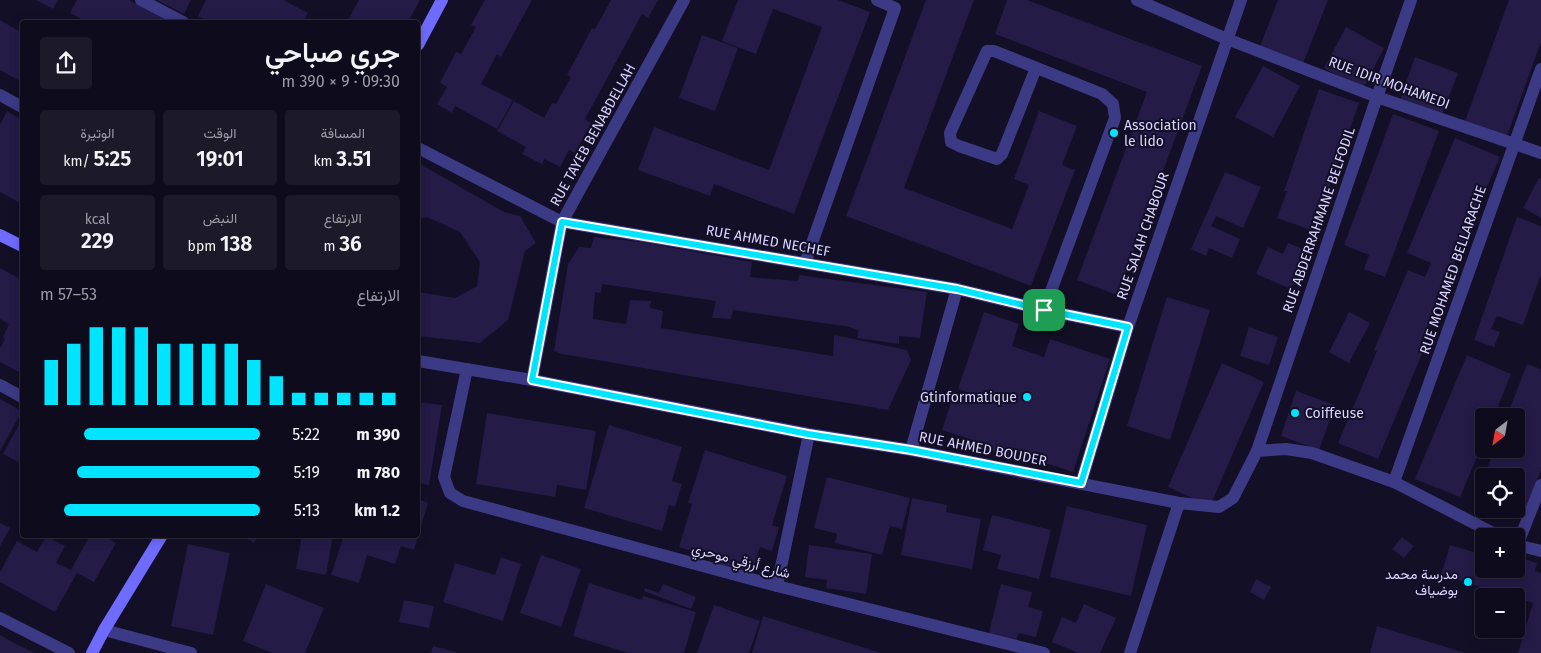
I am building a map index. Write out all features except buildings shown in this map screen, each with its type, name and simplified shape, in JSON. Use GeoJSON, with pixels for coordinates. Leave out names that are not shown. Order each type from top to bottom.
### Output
{"type":"FeatureCollection","features":[{"type":"Feature","properties":{"kind":"main road"},"geometry":{"type":"LineString","coordinates":[[420,41],[442,0]]}},
{"type":"Feature","properties":{"kind":"main road"},"geometry":{"type":"LineString","coordinates":[[0,235],[20,245]]}},
{"type":"Feature","properties":{"kind":"main road"},"geometry":{"type":"LineString","coordinates":[[92,653],[160,538]]}},
{"type":"Feature","properties":{"kind":"street"},"geometry":{"type":"LineString","coordinates":[[141,0],[179,20]]}},
{"type":"Feature","properties":{"kind":"street","name":"RUE TAYEB BENABDELLAH"},"geometry":{"type":"LineString","coordinates":[[532,380],[562,222],[684,0]]}},
{"type":"Feature","properties":{"kind":"street"},"geometry":{"type":"LineString","coordinates":[[805,263],[896,8],[877,0]]}},
{"type":"Feature","properties":{"kind":"street","name":"RUE IDIR MOHAMEDI"},"geometry":{"type":"LineString","coordinates":[[1137,0],[1227,39],[1376,96],[1541,153]]}},
{"type":"Feature","properties":{"kind":"street","name":"RUE SALAH CHABOUR"},"geometry":{"type":"LineString","coordinates":[[1081,483],[1128,327],[1241,0]]}},
{"type":"Feature","properties":{"kind":"street","name":"RUE ABDERRAHMANE BELFODIL"},"geometry":{"type":"LineString","coordinates":[[1257,451],[1376,96],[1411,0]]}},
{"type":"Feature","properties":{"kind":"street"},"geometry":{"type":"LineString","coordinates":[[1036,68],[1002,154],[997,158],[951,142],[950,133],[987,51],[994,51],[1102,94],[1113,104],[1115,118],[1044,310]]}},
{"type":"Feature","properties":{"kind":"street","name":"RUE MOHAMED BELLARACHE"},"geometry":{"type":"LineString","coordinates":[[1394,482],[1541,69]]}},
{"type":"Feature","properties":{"kind":"street"},"geometry":{"type":"LineString","coordinates":[[0,95],[20,106]]}},
{"type":"Feature","properties":{"kind":"street","name":"RUE AHMED NECHEF"},"geometry":{"type":"LineString","coordinates":[[420,149],[562,222],[957,289],[1044,310],[1128,327]]}},
{"type":"Feature","properties":{"kind":"street"},"geometry":{"type":"LineString","coordinates":[[911,450],[957,289]]}},
{"type":"Feature","properties":{"kind":"street","name":"RUE AHMED BOUDER"},"geometry":{"type":"LineString","coordinates":[[420,361],[532,380],[808,434],[911,450],[1179,503],[1219,507],[1232,498],[1257,451]]}},
{"type":"Feature","properties":{"kind":"street","name":"شارع أرزقي موحري"},"geometry":{"type":"LineString","coordinates":[[467,369],[444,477],[450,492],[463,501],[777,586],[1044,653]]}},
{"type":"Feature","properties":{"kind":"street"},"geometry":{"type":"LineString","coordinates":[[0,385],[20,396]]}},
{"type":"Feature","properties":{"kind":"street"},"geometry":{"type":"LineString","coordinates":[[777,586],[808,434]]}},
{"type":"Feature","properties":{"kind":"street"},"geometry":{"type":"LineString","coordinates":[[1257,451],[1286,449],[1312,454],[1394,482],[1483,528]]}},
{"type":"Feature","properties":{"kind":"street"},"geometry":{"type":"LineString","coordinates":[[1524,528],[1541,485]]}},
{"type":"Feature","properties":{"kind":"street"},"geometry":{"type":"LineString","coordinates":[[1130,653],[1179,503]]}},
{"type":"Feature","properties":{"kind":"street"},"geometry":{"type":"LineString","coordinates":[[1525,548],[1541,551]]}},
{"type":"Feature","properties":{"kind":"street"},"geometry":{"type":"LineString","coordinates":[[0,618],[69,653]]}},
{"type":"Feature","properties":{"kind":"street"},"geometry":{"type":"LineString","coordinates":[[104,630],[191,653]]}},
{"type":"Feature","properties":{"kind":"place","name":"Association le lido"},"geometry":{"type":"Point","coordinates":[1114,133]}},
{"type":"Feature","properties":{"kind":"place","name":"Gtinformatique"},"geometry":{"type":"Point","coordinates":[1027,397]}},
{"type":"Feature","properties":{"kind":"place","name":"Coiffeuse"},"geometry":{"type":"Point","coordinates":[1295,413]}},
{"type":"Feature","properties":{"kind":"place","name":"مدرسة محمد بوضياف"},"geometry":{"type":"Point","coordinates":[1468,582]}},
{"type":"Feature","properties":{"kind":"route"},"geometry":{"type":"LineString","coordinates":[[562,222],[957,289],[1044,310],[1128,327],[1081,483],[911,450],[808,434],[532,380],[562,222]]}}]}
